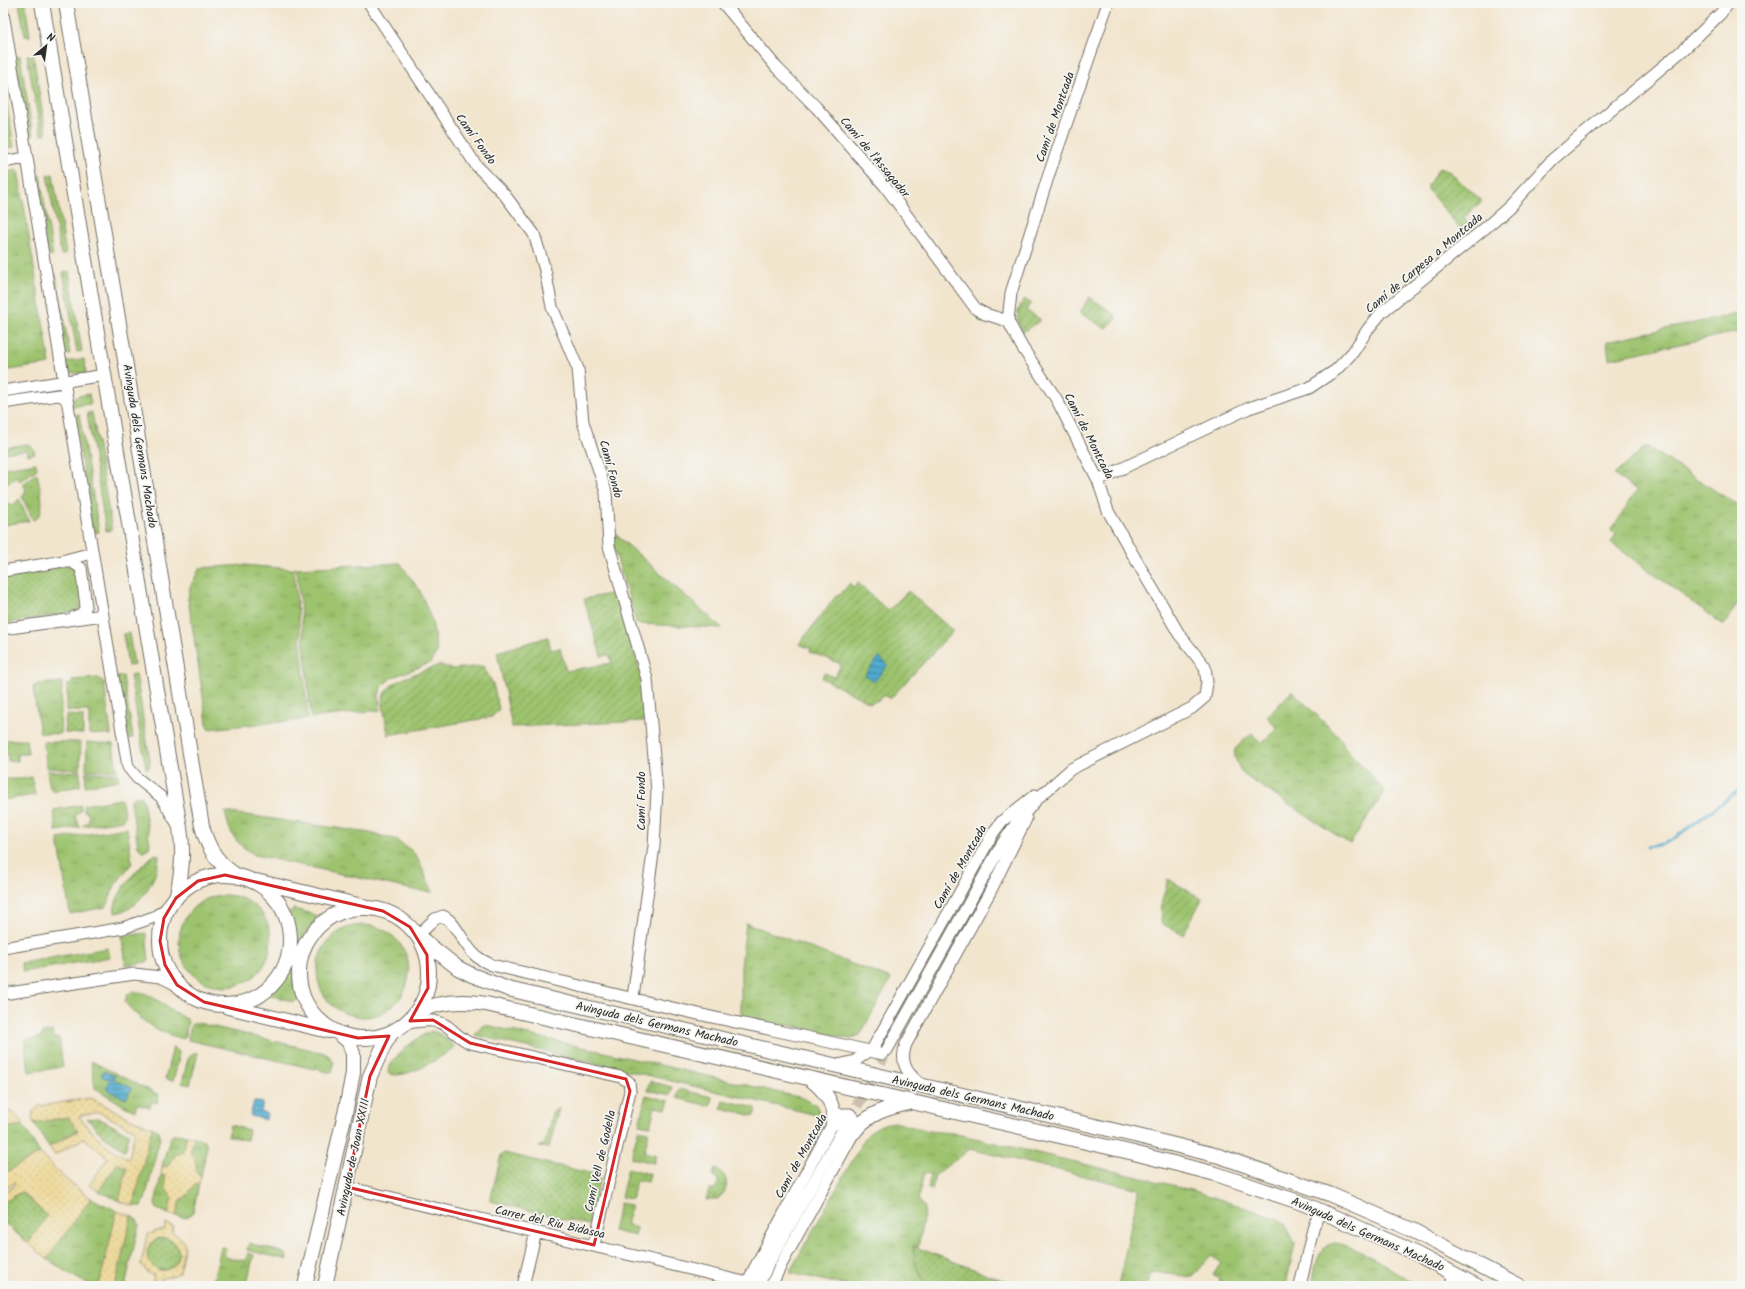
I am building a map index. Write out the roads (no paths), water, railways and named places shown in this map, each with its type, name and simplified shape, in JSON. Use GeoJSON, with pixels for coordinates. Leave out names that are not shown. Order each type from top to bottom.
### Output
{"type":"FeatureCollection","features":[{"type":"Feature","properties":{"kind":"main road","name":"Avinguda dels Germans Machado"},"geometry":{"type":"LineString","coordinates":[[42,3],[106,375],[180,828],[182,842],[181,873],[172,902]]}},
{"type":"Feature","properties":{"kind":"main road","name":"Avinguda dels Germans Machado"},"geometry":{"type":"LineString","coordinates":[[66,3],[202,826],[205,836],[219,862],[226,869],[241,877],[383,911]]}},
{"type":"Feature","properties":{"kind":"main road"},"geometry":{"type":"LineString","coordinates":[[219,1005],[232,1005],[244,1002],[256,998],[266,990],[282,971],[290,947],[290,934],[287,922],[279,905],[266,890],[256,883],[241,877],[225,875],[198,881],[186,888],[172,902],[160,929],[160,946],[165,965],[177,985],[190,995],[204,1002],[358,1038],[370,1038],[392,1032],[407,1023],[417,1012],[425,997],[429,978],[429,968],[427,955],[418,937],[402,920],[383,911],[368,908],[352,909],[331,917],[314,931],[303,950],[299,972],[300,983],[304,999],[312,1013],[319,1021],[338,1033]]}},
{"type":"Feature","properties":{"kind":"main road","name":"Avinguda dels Germans Machado"},"geometry":{"type":"LineString","coordinates":[[418,937],[458,968],[498,986],[1219,1156],[1308,1186],[1412,1230],[1520,1286]]}},
{"type":"Feature","properties":{"kind":"main road","name":"Avinguda dels Germans Machado"},"geometry":{"type":"LineString","coordinates":[[417,1012],[436,1005],[476,1002],[1134,1153],[1208,1172],[1320,1210],[1404,1248],[1452,1279],[1477,1286]]}},
{"type":"Feature","properties":{"kind":"main road","name":"Avinguda de Joan XXIII"},"geometry":{"type":"LineString","coordinates":[[325,1286],[370,1076],[384,1045],[392,1032]]}},
{"type":"Feature","properties":{"kind":"main road","name":"Avinguda de Joan XXIII"},"geometry":{"type":"LineString","coordinates":[[305,1286],[353,1074],[353,1054],[349,1042],[338,1033]]}},
{"type":"Feature","properties":{"kind":"main road"},"geometry":{"type":"LineString","coordinates":[[808,1078],[814,1082],[830,1101],[834,1116],[833,1123]]}},
{"type":"Feature","properties":{"kind":"main road"},"geometry":{"type":"LineString","coordinates":[[851,1126],[862,1122],[879,1111],[913,1102]]}},
{"type":"Feature","properties":{"kind":"street","name":"Camí Fondo"},"geometry":{"type":"LineString","coordinates":[[369,3],[476,165],[504,194],[534,234],[545,270],[552,307],[578,369],[583,422],[606,492],[609,546],[647,679],[656,776],[657,791],[654,846],[633,997]]}},
{"type":"Feature","properties":{"kind":"street","name":"Camí de l'Assagador"},"geometry":{"type":"LineString","coordinates":[[723,3],[777,68],[816,107],[884,186],[976,309],[985,314],[1008,321]]}},
{"type":"Feature","properties":{"kind":"street","name":"Camí de Montcada"},"geometry":{"type":"LineString","coordinates":[[834,1066],[858,1060],[870,1051],[879,1039],[993,833],[1002,821],[1016,809],[1048,788],[1072,769],[1185,712],[1205,698],[1207,682],[1205,667],[1179,634],[1108,511],[1098,480],[1057,400],[1022,347],[1008,321],[1011,293],[1079,85],[1108,3]]}},
{"type":"Feature","properties":{"kind":"street","name":"Camí de Carpesa a Montcada"},"geometry":{"type":"LineString","coordinates":[[1098,480],[1221,420],[1249,408],[1308,388],[1336,370],[1352,352],[1382,312],[1484,229],[1508,207],[1553,159],[1684,49],[1720,14],[1729,3]]}},
{"type":"Feature","properties":{"kind":"street","name":"Avinguda dels Germans Machado"},"geometry":{"type":"LineString","coordinates":[[3,13],[6,49],[26,158],[128,767],[137,778],[161,797],[180,828]]}},
{"type":"Feature","properties":{"kind":"street"},"geometry":{"type":"LineString","coordinates":[[3,162],[26,158]]}},
{"type":"Feature","properties":{"kind":"street"},"geometry":{"type":"LineString","coordinates":[[3,391],[106,375]]}},
{"type":"Feature","properties":{"kind":"street"},"geometry":{"type":"LineString","coordinates":[[3,403],[58,395],[63,396],[67,401]]}},
{"type":"Feature","properties":{"kind":"street"},"geometry":{"type":"LineString","coordinates":[[3,571],[58,562],[92,553]]}},
{"type":"Feature","properties":{"kind":"street"},"geometry":{"type":"LineString","coordinates":[[58,562],[72,562],[81,568],[86,606],[82,614],[68,619]]}},
{"type":"Feature","properties":{"kind":"street"},"geometry":{"type":"LineString","coordinates":[[3,629],[103,615]]}},
{"type":"Feature","properties":{"kind":"street","name":"Camí de Montcada"},"geometry":{"type":"LineString","coordinates":[[906,1044],[898,1054],[894,1056],[884,1052],[1002,844],[1015,825],[1048,788]]}},
{"type":"Feature","properties":{"kind":"street","name":"Camí de Montcada"},"geometry":{"type":"LineString","coordinates":[[923,1086],[916,1081],[903,1062],[903,1052],[906,1044],[987,896],[1037,799]]}},
{"type":"Feature","properties":{"kind":"street"},"geometry":{"type":"LineString","coordinates":[[3,948],[123,928],[154,917],[172,902]]}},
{"type":"Feature","properties":{"kind":"street"},"geometry":{"type":"LineString","coordinates":[[418,937],[435,919],[443,916],[451,921],[473,953],[480,959],[492,965],[633,997],[707,1016],[870,1051],[884,1052]]}},
{"type":"Feature","properties":{"kind":"street"},"geometry":{"type":"LineString","coordinates":[[3,994],[134,974],[161,977],[177,985]]}},
{"type":"Feature","properties":{"kind":"street","name":"Camí Vell de Godella"},"geometry":{"type":"LineString","coordinates":[[407,1023],[433,1020],[447,1026],[461,1038],[470,1043],[622,1077],[629,1082],[630,1091],[594,1246]]}},
{"type":"Feature","properties":{"kind":"street"},"geometry":{"type":"LineString","coordinates":[[879,1039],[877,1046],[878,1051],[884,1052]]}},
{"type":"Feature","properties":{"kind":"street"},"geometry":{"type":"LineString","coordinates":[[853,1047],[861,1052],[858,1060]]}},
{"type":"Feature","properties":{"kind":"street","name":"Camí de Montcada"},"geometry":{"type":"LineString","coordinates":[[840,1114],[850,1114],[856,1121],[851,1126],[769,1263],[754,1285],[833,1123],[840,1114]]}},
{"type":"Feature","properties":{"kind":"street"},"geometry":{"type":"LineString","coordinates":[[771,1286],[851,1126]]}},
{"type":"Feature","properties":{"kind":"street","name":"Carrer del Riu Bidasoa"},"geometry":{"type":"LineString","coordinates":[[347,1187],[754,1285]]}},
{"type":"Feature","properties":{"kind":"street"},"geometry":{"type":"LineString","coordinates":[[1300,1286],[1312,1229],[1320,1210]]}},
{"type":"Feature","properties":{"kind":"street"},"geometry":{"type":"LineString","coordinates":[[523,1286],[536,1232]]}},
{"type":"Feature","properties":{"kind":"water"},"geometry":{"type":"Polygon","coordinates":[[[879,657],[888,665],[874,682],[865,675],[879,657]]]}},
{"type":"Feature","properties":{"kind":"water"},"geometry":{"type":"Polygon","coordinates":[[[103,1071],[115,1076],[113,1079],[132,1088],[126,1099],[106,1089],[110,1080],[101,1076],[103,1071]]]}},
{"type":"Feature","properties":{"kind":"water"},"geometry":{"type":"Polygon","coordinates":[[[254,1101],[263,1103],[261,1112],[267,1114],[266,1120],[250,1116],[254,1101]]]}},
{"type":"Feature","properties":{"kind":"waterway"},"geometry":{"type":"LineString","coordinates":[[1648,847],[1663,844],[1672,840],[1742,788]]}},
{"type":"Feature","properties":{"kind":"tunnel"},"geometry":{"type":"LineString","coordinates":[[848,1120],[870,1084],[887,1050]]}}]}
